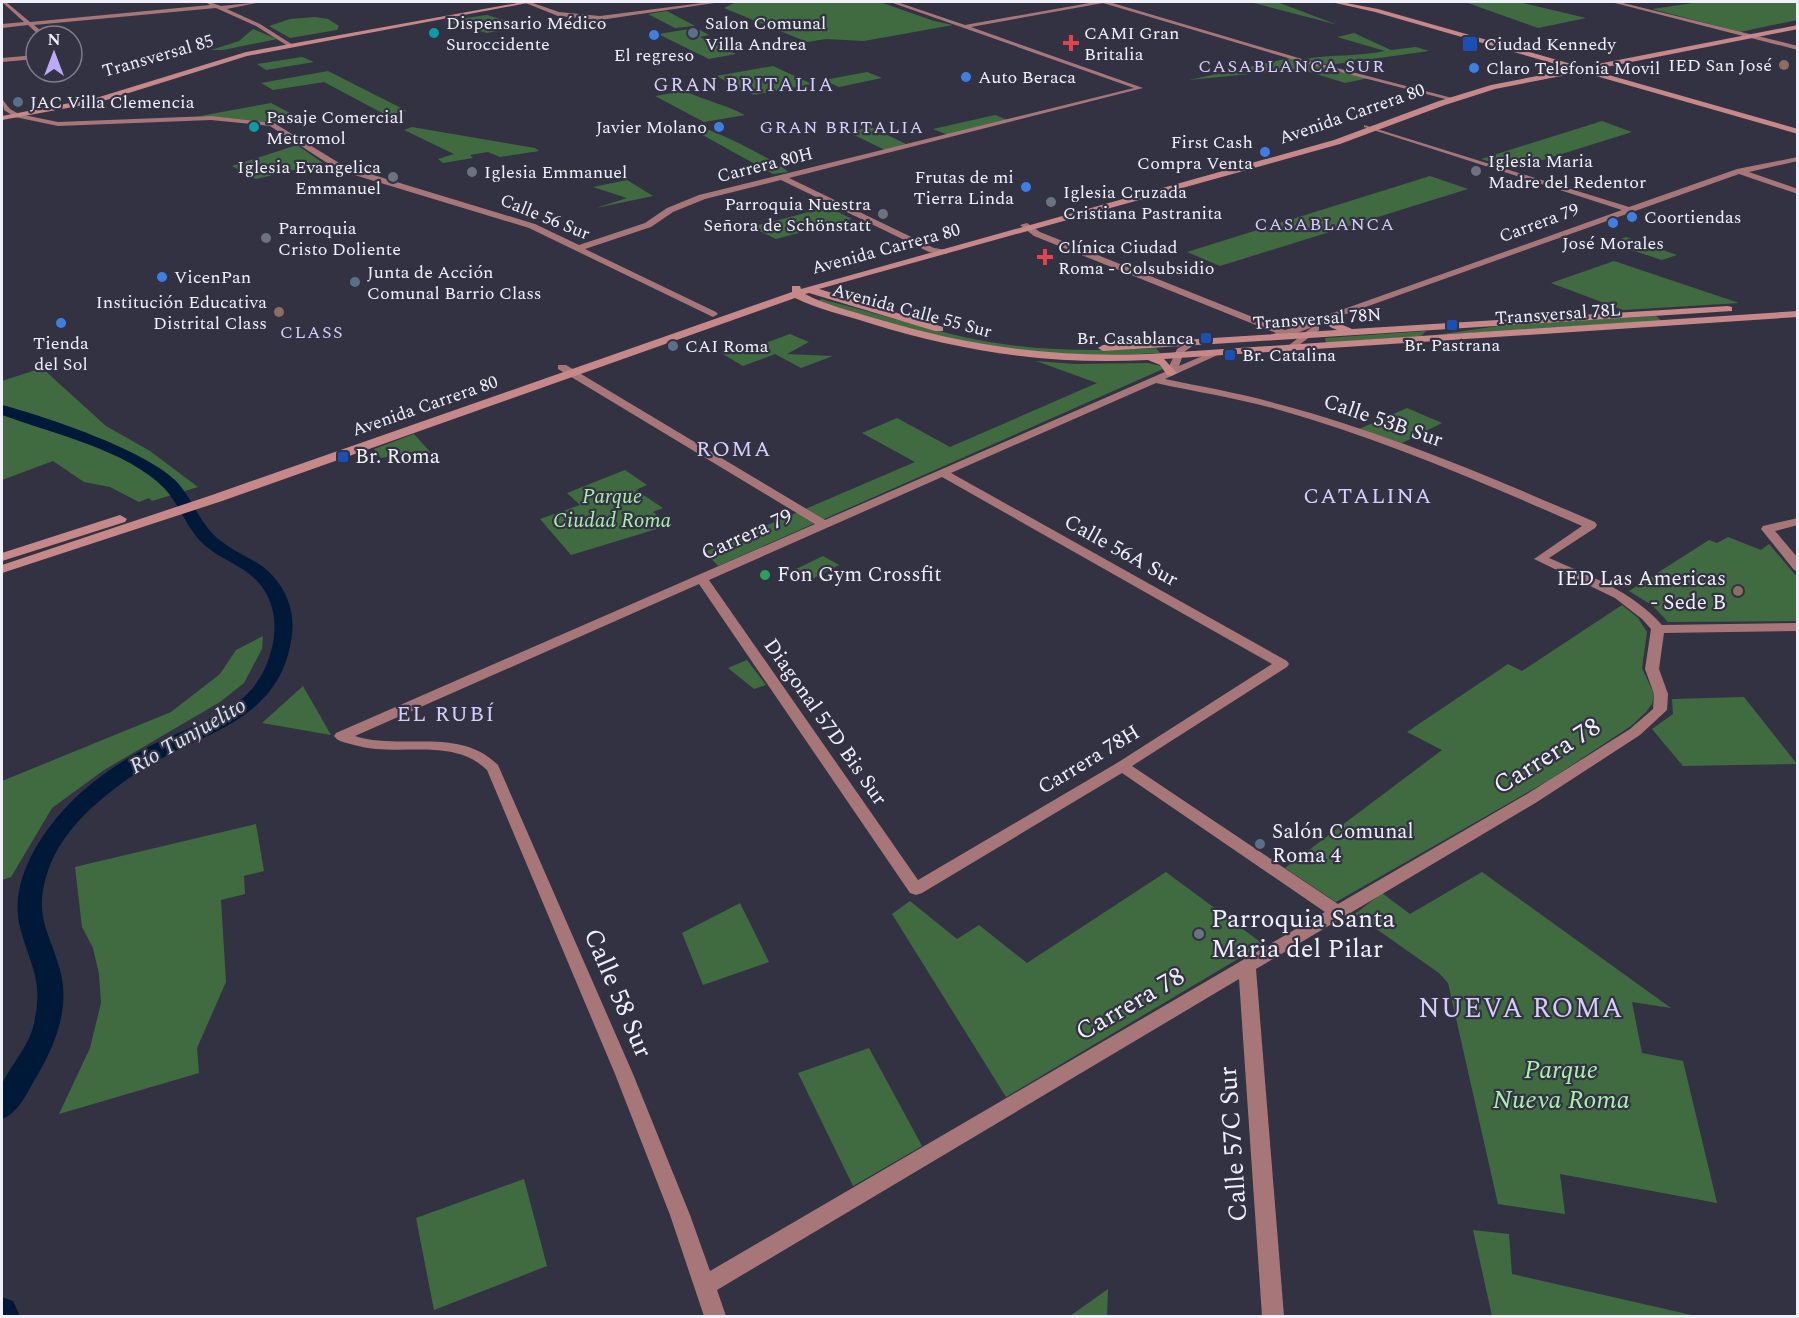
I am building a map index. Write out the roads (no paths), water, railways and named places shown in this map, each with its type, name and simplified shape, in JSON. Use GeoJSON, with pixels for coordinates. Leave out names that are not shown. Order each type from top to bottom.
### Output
{"type":"FeatureCollection","features":[{"type":"Feature","properties":{"kind":"main road"},"geometry":{"type":"LineString","coordinates":[[287,43],[502,2]]}},
{"type":"Feature","properties":{"kind":"main road"},"geometry":{"type":"LineString","coordinates":[[287,43],[528,2]]}},
{"type":"Feature","properties":{"kind":"main road"},"geometry":{"type":"LineString","coordinates":[[1334,2],[1367,8],[1578,66]]}},
{"type":"Feature","properties":{"kind":"main road"},"geometry":{"type":"LineString","coordinates":[[1353,2],[1797,130]]}},
{"type":"Feature","properties":{"kind":"main road","name":"Avenida Carrera 80"},"geometry":{"type":"LineString","coordinates":[[1370,127],[1444,97],[1578,66],[1667,55],[1797,25]]}},
{"type":"Feature","properties":{"kind":"main road","name":"Transversal 85"},"geometry":{"type":"LineString","coordinates":[[206,56],[287,43]]}},
{"type":"Feature","properties":{"kind":"main road","name":"Transversal 85"},"geometry":{"type":"LineString","coordinates":[[3,113],[15,116],[97,100],[223,59],[287,43]]}},
{"type":"Feature","properties":{"kind":"main road","name":"Avenida Carrera 80"},"geometry":{"type":"LineString","coordinates":[[567,370],[713,314],[796,289],[932,250],[1172,187],[1370,127],[1453,99],[1578,66]]}},
{"type":"Feature","properties":{"kind":"main road","name":"Transversal 85"},"geometry":{"type":"LineString","coordinates":[[3,113],[92,92]]}},
{"type":"Feature","properties":{"kind":"main road","name":"Avenida Carrera 80"},"geometry":{"type":"LineString","coordinates":[[2,569],[160,511],[777,299],[796,289],[808,289],[944,252],[1026,226]]}},
{"type":"Feature","properties":{"kind":"main road","name":"Avenida Calle 55 Sur"},"geometry":{"type":"LineString","coordinates":[[796,289],[812,302],[932,338],[990,350],[1078,358],[1178,355]]}},
{"type":"Feature","properties":{"kind":"main road","name":"Avenida Calle 55 Sur"},"geometry":{"type":"LineString","coordinates":[[808,289],[934,328],[997,341],[1086,348],[1190,344]]}},
{"type":"Feature","properties":{"kind":"main road"},"geometry":{"type":"LineString","coordinates":[[777,299],[812,302]]}},
{"type":"Feature","properties":{"kind":"main road","name":"Transversal 78L"},"geometry":{"type":"LineString","coordinates":[[1447,327],[1797,304]]}},
{"type":"Feature","properties":{"kind":"main road","name":"Transversal 78L"},"geometry":{"type":"LineString","coordinates":[[1434,339],[1797,314]]}},
{"type":"Feature","properties":{"kind":"main road"},"geometry":{"type":"LineString","coordinates":[[1329,318],[1337,327],[1355,333]]}},
{"type":"Feature","properties":{"kind":"main road","name":"Transversal 78N"},"geometry":{"type":"LineString","coordinates":[[1178,355],[1217,352],[1294,339],[1447,327]]}},
{"type":"Feature","properties":{"kind":"main road","name":"Transversal 78N"},"geometry":{"type":"LineString","coordinates":[[1190,344],[1255,339],[1434,339]]}},
{"type":"Feature","properties":{"kind":"main road"},"geometry":{"type":"LineString","coordinates":[[1149,357],[1164,363],[1171,372]]}},
{"type":"Feature","properties":{"kind":"main road","name":"Avenida Carrera 80"},"geometry":{"type":"LineString","coordinates":[[2,557],[160,511]]}},
{"type":"Feature","properties":{"kind":"street"},"geometry":{"type":"LineString","coordinates":[[3,2],[29,22]]}},
{"type":"Feature","properties":{"kind":"street"},"geometry":{"type":"LineString","coordinates":[[207,2],[258,25],[287,43]]}},
{"type":"Feature","properties":{"kind":"street"},"geometry":{"type":"LineString","coordinates":[[2,26],[259,2]]}},
{"type":"Feature","properties":{"kind":"street"},"geometry":{"type":"LineString","coordinates":[[528,2],[558,14],[602,18],[718,2]]}},
{"type":"Feature","properties":{"kind":"street"},"geometry":{"type":"LineString","coordinates":[[893,2],[962,25],[1103,2],[1304,61],[1453,99]]}},
{"type":"Feature","properties":{"kind":"street"},"geometry":{"type":"LineString","coordinates":[[962,25],[1084,2]]}},
{"type":"Feature","properties":{"kind":"street"},"geometry":{"type":"LineString","coordinates":[[1614,2],[1797,48]]}},
{"type":"Feature","properties":{"kind":"street","name":"Carrera 80H"},"geometry":{"type":"LineString","coordinates":[[579,248],[648,225],[669,210],[692,200],[978,130],[1066,104],[1140,88],[962,25]]}},
{"type":"Feature","properties":{"kind":"street"},"geometry":{"type":"LineString","coordinates":[[2,60],[24,58]]}},
{"type":"Feature","properties":{"kind":"street"},"geometry":{"type":"LineString","coordinates":[[2,101],[3,113]]}},
{"type":"Feature","properties":{"kind":"street","name":"Calle 56 Sur"},"geometry":{"type":"LineString","coordinates":[[15,116],[74,125],[223,118],[272,124],[341,168],[519,221],[713,314]]}},
{"type":"Feature","properties":{"kind":"street"},"geometry":{"type":"LineString","coordinates":[[1370,127],[1630,210]]}},
{"type":"Feature","properties":{"kind":"street","name":"Carrera 79"},"geometry":{"type":"LineString","coordinates":[[1294,339],[1329,318],[1630,210],[1740,171],[1797,159]]}},
{"type":"Feature","properties":{"kind":"street"},"geometry":{"type":"LineString","coordinates":[[1740,171],[1797,192]]}},
{"type":"Feature","properties":{"kind":"street"},"geometry":{"type":"LineString","coordinates":[[784,178],[932,250],[944,252]]}},
{"type":"Feature","properties":{"kind":"street"},"geometry":{"type":"LineString","coordinates":[[1026,226],[1294,339]]}},
{"type":"Feature","properties":{"kind":"street","name":"Carrera 79"},"geometry":{"type":"LineString","coordinates":[[1294,339],[1329,318]]}},
{"type":"Feature","properties":{"kind":"street"},"geometry":{"type":"LineString","coordinates":[[1255,339],[1269,332],[1263,325]]}},
{"type":"Feature","properties":{"kind":"street"},"geometry":{"type":"LineString","coordinates":[[1171,372],[1178,355],[1190,344]]}},
{"type":"Feature","properties":{"kind":"street","name":"Carrera 79"},"geometry":{"type":"LineString","coordinates":[[341,736],[1217,352]]}},
{"type":"Feature","properties":{"kind":"street"},"geometry":{"type":"LineString","coordinates":[[567,370],[822,524]]}},
{"type":"Feature","properties":{"kind":"street","name":"Calle 53B Sur"},"geometry":{"type":"LineString","coordinates":[[1155,380],[1278,407],[1373,438],[1462,469],[1590,525],[1540,559],[1628,602],[1651,619],[1658,629]]}},
{"type":"Feature","properties":{"kind":"street","name":"Calle 56A Sur"},"geometry":{"type":"LineString","coordinates":[[941,472],[1282,664]]}},
{"type":"Feature","properties":{"kind":"street"},"geometry":{"type":"LineString","coordinates":[[1797,521],[1767,529],[1797,567]]}},
{"type":"Feature","properties":{"kind":"street","name":"Diagonal 57D Bis Sur"},"geometry":{"type":"LineString","coordinates":[[700,578],[916,889]]}},
{"type":"Feature","properties":{"kind":"street"},"geometry":{"type":"LineString","coordinates":[[1658,629],[1797,627]]}},
{"type":"Feature","properties":{"kind":"street","name":"Carrera 78"},"geometry":{"type":"LineString","coordinates":[[706,1285],[1532,798],[1641,728],[1660,710],[1662,703],[1652,669],[1658,629]]}},
{"type":"Feature","properties":{"kind":"street","name":"Carrera 78H"},"geometry":{"type":"LineString","coordinates":[[916,889],[1122,766],[1282,664]]}},
{"type":"Feature","properties":{"kind":"street","name":"Calle 58 Sur"},"geometry":{"type":"LineString","coordinates":[[341,736],[375,746],[465,749],[487,759],[493,768],[624,1074],[706,1285],[715,1317]]}},
{"type":"Feature","properties":{"kind":"street"},"geometry":{"type":"LineString","coordinates":[[1122,766],[1336,912]]}},
{"type":"Feature","properties":{"kind":"street","name":"Calle 57C Sur"},"geometry":{"type":"LineString","coordinates":[[1247,967],[1273,1317]]}},
{"type":"Feature","properties":{"kind":"waterway","name":"Río Tunjuelito"},"geometry":{"type":"LineString","coordinates":[[2,410],[114,451],[155,473],[175,491],[197,525],[213,544],[252,567],[269,582],[280,603],[283,627],[278,662],[267,683],[252,701],[232,715],[143,759],[116,777],[78,809],[48,846],[34,880],[30,899],[33,931],[49,975],[47,1027],[24,1075],[2,1107]]}},
{"type":"Feature","properties":{"kind":"waterway","name":"Río Tunjuelito"},"geometry":{"type":"LineString","coordinates":[[2,1312],[5,1316]]}},
{"type":"Feature","properties":{"kind":"place","name":"Dispensario Médico Suroccidente"},"geometry":{"type":"Point","coordinates":[434,33]}},
{"type":"Feature","properties":{"kind":"place","name":"Salon Comunal Villa Andrea"},"geometry":{"type":"Point","coordinates":[693,33]}},
{"type":"Feature","properties":{"kind":"place","name":"El regreso"},"geometry":{"type":"Point","coordinates":[654,35]}},
{"type":"Feature","properties":{"kind":"place","name":"CAMI Gran Britalia"},"geometry":{"type":"Point","coordinates":[1071,43]}},
{"type":"Feature","properties":{"kind":"place","name":"Ciudad Kennedy"},"geometry":{"type":"Point","coordinates":[1470,44]}},
{"type":"Feature","properties":{"kind":"place","name":"IED San José"},"geometry":{"type":"Point","coordinates":[1784,65]}},
{"type":"Feature","properties":{"kind":"place","name":"Claro Telefonia Movil"},"geometry":{"type":"Point","coordinates":[1474,68]}},
{"type":"Feature","properties":{"kind":"place","name":"Auto Beraca"},"geometry":{"type":"Point","coordinates":[966,77]}},
{"type":"Feature","properties":{"kind":"place","name":"JAC Villa Clemencia"},"geometry":{"type":"Point","coordinates":[18,102]}},
{"type":"Feature","properties":{"kind":"place","name":"Pasaje Comercial Metromol"},"geometry":{"type":"Point","coordinates":[254,127]}},
{"type":"Feature","properties":{"kind":"place","name":"Javier Molano"},"geometry":{"type":"Point","coordinates":[719,127]}},
{"type":"Feature","properties":{"kind":"place","name":"First Cash Compra Venta"},"geometry":{"type":"Point","coordinates":[1265,152]}},
{"type":"Feature","properties":{"kind":"place","name":"Iglesia Maria Madre del Redentor"},"geometry":{"type":"Point","coordinates":[1476,171]}},
{"type":"Feature","properties":{"kind":"place","name":"Iglesia Emmanuel"},"geometry":{"type":"Point","coordinates":[472,172]}},
{"type":"Feature","properties":{"kind":"place","name":"Iglesia Evangelica Emmanuel"},"geometry":{"type":"Point","coordinates":[393,177]}},
{"type":"Feature","properties":{"kind":"place","name":"Frutas de mi Tierra Linda"},"geometry":{"type":"Point","coordinates":[1026,187]}},
{"type":"Feature","properties":{"kind":"place","name":"Iglesia Cruzada Cristiana Pastranita"},"geometry":{"type":"Point","coordinates":[1051,202]}},
{"type":"Feature","properties":{"kind":"place","name":"Parroquia Nuestra Señora de Schönstatt"},"geometry":{"type":"Point","coordinates":[883,214]}},
{"type":"Feature","properties":{"kind":"place","name":"Coortiendas"},"geometry":{"type":"Point","coordinates":[1632,217]}},
{"type":"Feature","properties":{"kind":"place","name":"José Morales"},"geometry":{"type":"Point","coordinates":[1613,223]}},
{"type":"Feature","properties":{"kind":"place","name":"Parroquia Cristo Doliente"},"geometry":{"type":"Point","coordinates":[266,238]}},
{"type":"Feature","properties":{"kind":"place","name":"Clínica Ciudad Roma - Colsubsidio"},"geometry":{"type":"Point","coordinates":[1045,257]}},
{"type":"Feature","properties":{"kind":"place","name":"VicenPan"},"geometry":{"type":"Point","coordinates":[162,277]}},
{"type":"Feature","properties":{"kind":"place","name":"Junta de Acción Comunal Barrio Class"},"geometry":{"type":"Point","coordinates":[355,282]}},
{"type":"Feature","properties":{"kind":"place","name":"Institución Educativa Distrital Class"},"geometry":{"type":"Point","coordinates":[279,312]}},
{"type":"Feature","properties":{"kind":"place","name":"Tienda del Sol"},"geometry":{"type":"Point","coordinates":[61,323]}},
{"type":"Feature","properties":{"kind":"place","name":"Br. Pastrana"},"geometry":{"type":"Point","coordinates":[1452,325]}},
{"type":"Feature","properties":{"kind":"place","name":"Br. Casablanca"},"geometry":{"type":"Point","coordinates":[1206,338]}},
{"type":"Feature","properties":{"kind":"place","name":"CAI Roma"},"geometry":{"type":"Point","coordinates":[673,346]}},
{"type":"Feature","properties":{"kind":"place","name":"Br. Catalina"},"geometry":{"type":"Point","coordinates":[1230,355]}},
{"type":"Feature","properties":{"kind":"place","name":"Br. Roma"},"geometry":{"type":"Point","coordinates":[343,457]}},
{"type":"Feature","properties":{"kind":"place","name":"Fon Gym Crossfit"},"geometry":{"type":"Point","coordinates":[765,575]}},
{"type":"Feature","properties":{"kind":"place","name":"IED Las Americas - Sede B"},"geometry":{"type":"Point","coordinates":[1738,591]}},
{"type":"Feature","properties":{"kind":"place","name":"Salón Comunal Roma 4"},"geometry":{"type":"Point","coordinates":[1260,844]}},
{"type":"Feature","properties":{"kind":"place","name":"Parroquia Santa Maria del Pilar"},"geometry":{"type":"Point","coordinates":[1199,934]}},
{"type":"Feature","properties":{"kind":"district","name":"CASABLANCA SUR"},"geometry":{"type":"Point","coordinates":[1292,66]}},
{"type":"Feature","properties":{"kind":"district","name":"GRAN BRITALIA"},"geometry":{"type":"Point","coordinates":[744,85]}},
{"type":"Feature","properties":{"kind":"district","name":"GRAN BRITALIA"},"geometry":{"type":"Point","coordinates":[842,127]}},
{"type":"Feature","properties":{"kind":"district","name":"CASABLANCA"},"geometry":{"type":"Point","coordinates":[1325,224]}},
{"type":"Feature","properties":{"kind":"district","name":"CLASS"},"geometry":{"type":"Point","coordinates":[312,332]}},
{"type":"Feature","properties":{"kind":"district","name":"ROMA"},"geometry":{"type":"Point","coordinates":[734,449]}},
{"type":"Feature","properties":{"kind":"district","name":"CATALINA"},"geometry":{"type":"Point","coordinates":[1368,496]}},
{"type":"Feature","properties":{"kind":"district","name":"EL RUBÍ"},"geometry":{"type":"Point","coordinates":[446,714]}},
{"type":"Feature","properties":{"kind":"district","name":"NUEVA ROMA"},"geometry":{"type":"Point","coordinates":[1521,1009]}},
{"type":"Feature","properties":{"kind":"park label","name":"Parque Ciudad Roma"},"geometry":{"type":"Point","coordinates":[612,509]}},
{"type":"Feature","properties":{"kind":"park label","name":"Parque Nueva Roma"},"geometry":{"type":"Point","coordinates":[1561,1085]}}]}
